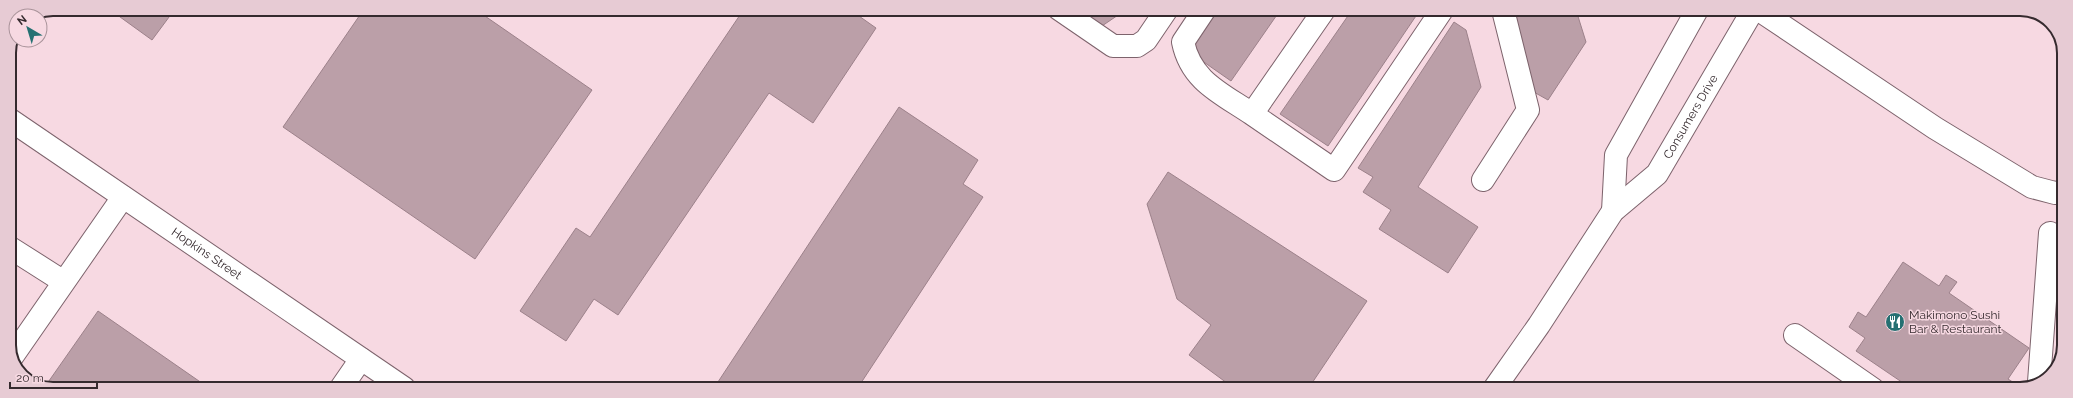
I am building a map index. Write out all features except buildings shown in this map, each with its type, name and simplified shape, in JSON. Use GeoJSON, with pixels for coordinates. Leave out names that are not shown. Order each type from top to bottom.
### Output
{"type":"FeatureCollection","features":[{"type":"Feature","properties":{"kind":"main road"},"geometry":{"type":"LineString","coordinates":[[1069,16],[1113,46],[1137,46],[1146,40],[1162,16]]}},
{"type":"Feature","properties":{"kind":"main road"},"geometry":{"type":"LineString","coordinates":[[1201,16],[1182,42],[1186,57],[1198,77],[1334,170],[1438,16]]}},
{"type":"Feature","properties":{"kind":"main road"},"geometry":{"type":"LineString","coordinates":[[1252,114],[1320,16]]}},
{"type":"Feature","properties":{"kind":"main road"},"geometry":{"type":"LineString","coordinates":[[1483,180],[1528,110],[1505,16]]}},
{"type":"Feature","properties":{"kind":"main road","name":"Consumers Drive"},"geometry":{"type":"LineString","coordinates":[[1613,211],[1616,155],[1694,16]]}},
{"type":"Feature","properties":{"kind":"main road","name":"Consumers Drive"},"geometry":{"type":"LineString","coordinates":[[1499,382],[1539,325],[1613,211],[1657,174],[1750,16]]}},
{"type":"Feature","properties":{"kind":"main road"},"geometry":{"type":"LineString","coordinates":[[1767,16],[1935,128],[2032,187],[2057,193]]}},
{"type":"Feature","properties":{"kind":"main road","name":"Hopkins Street"},"geometry":{"type":"LineString","coordinates":[[16,124],[395,382]]}},
{"type":"Feature","properties":{"kind":"main road"},"geometry":{"type":"LineString","coordinates":[[17,351],[123,197]]}},
{"type":"Feature","properties":{"kind":"main road"},"geometry":{"type":"LineString","coordinates":[[2039,376],[2050,233]]}},
{"type":"Feature","properties":{"kind":"main road"},"geometry":{"type":"LineString","coordinates":[[16,251],[64,282]]}},
{"type":"Feature","properties":{"kind":"main road"},"geometry":{"type":"LineString","coordinates":[[1795,335],[1863,382]]}},
{"type":"Feature","properties":{"kind":"main road"},"geometry":{"type":"LineString","coordinates":[[346,382],[361,359]]}},
{"type":"Feature","properties":{"kind":"place","name":"Makimono Sushi Bar & Restaurant"},"geometry":{"type":"Point","coordinates":[1895,322]}}]}
